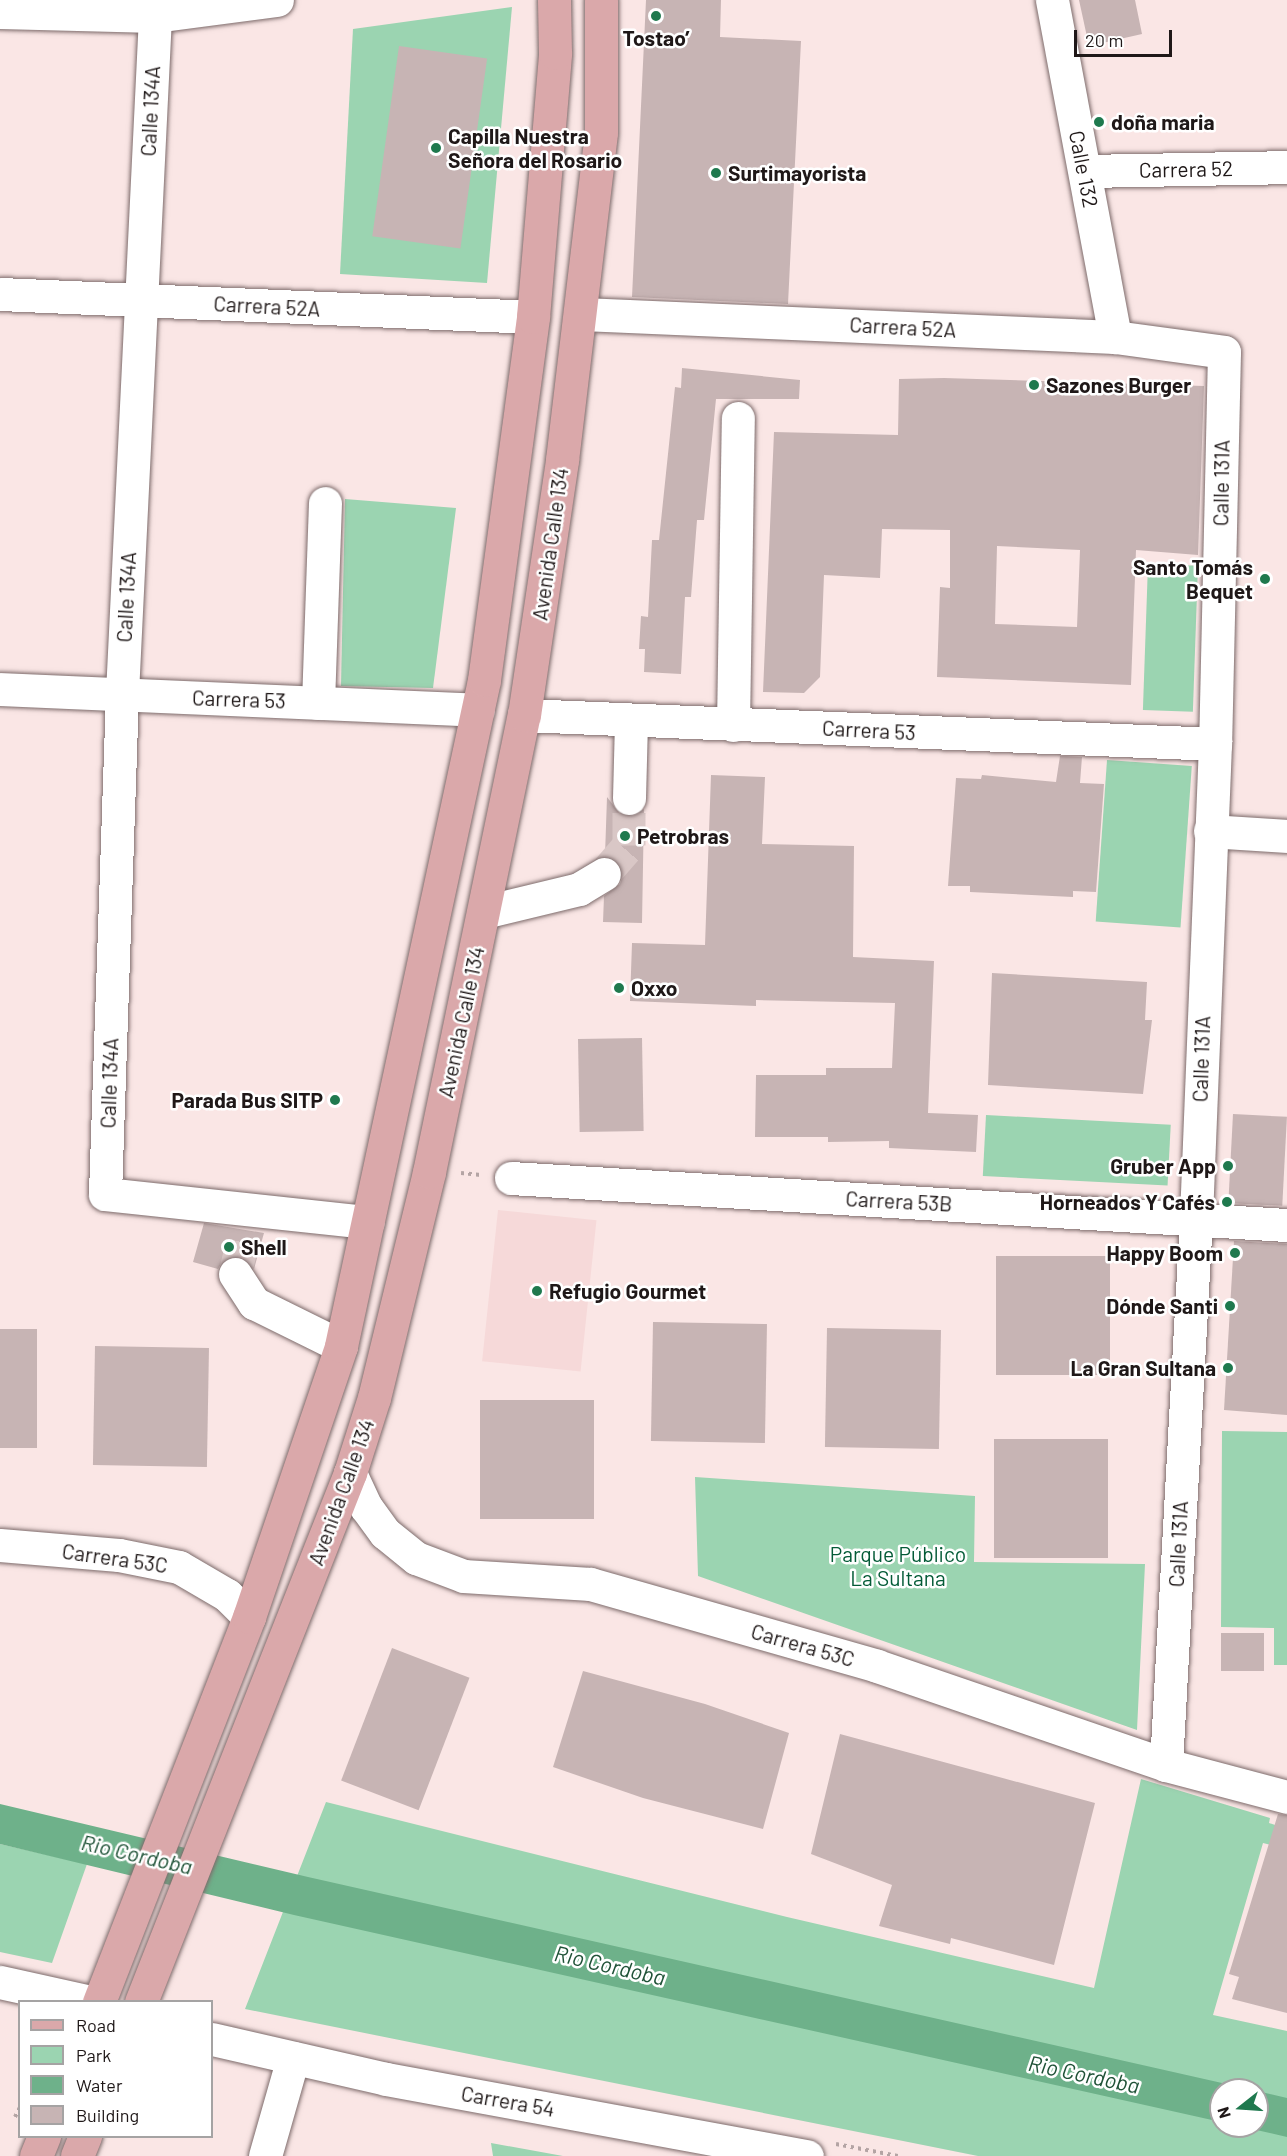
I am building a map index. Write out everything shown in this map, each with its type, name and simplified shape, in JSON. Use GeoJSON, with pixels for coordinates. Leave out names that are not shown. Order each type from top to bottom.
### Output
{"type":"FeatureCollection","features":[{"type":"Feature","properties":{"kind":"main road"},"geometry":{"type":"LineString","coordinates":[[99,2000],[249,1617],[341,1346],[478,710],[533,317],[555,53],[554,0]]}},
{"type":"Feature","properties":{"kind":"main road","name":"Avenida Calle 134"},"geometry":{"type":"LineString","coordinates":[[141,2000],[217,1816],[350,1473],[374,1398],[429,1172],[524,715],[582,314],[602,108],[601,0]]}},
{"type":"Feature","properties":{"kind":"main road"},"geometry":{"type":"LineString","coordinates":[[36,2156],[43,2138]]}},
{"type":"Feature","properties":{"kind":"street"},"geometry":{"type":"LineString","coordinates":[[0,12],[154,8],[277,0]]}},
{"type":"Feature","properties":{"kind":"street","name":"Calle 132"},"geometry":{"type":"LineString","coordinates":[[1052,0],[1115,337]]}},
{"type":"Feature","properties":{"kind":"street","name":"Calle 134A"},"geometry":{"type":"LineString","coordinates":[[154,8],[122,694],[105,1194],[250,1219],[368,1222]]}},
{"type":"Feature","properties":{"kind":"street","name":"Carrera 52"},"geometry":{"type":"LineString","coordinates":[[1085,171],[1287,167]]}},
{"type":"Feature","properties":{"kind":"street","name":"Carrera 52A"},"geometry":{"type":"LineString","coordinates":[[0,294],[533,317]]}},
{"type":"Feature","properties":{"kind":"street","name":"Carrera 52A"},"geometry":{"type":"LineString","coordinates":[[582,314],[1115,337],[1224,352]]}},
{"type":"Feature","properties":{"kind":"street","name":"Calle 131A"},"geometry":{"type":"LineString","coordinates":[[1166,1765],[1196,1218],[1209,831],[1215,744],[1224,352]]}},
{"type":"Feature","properties":{"kind":"street"},"geometry":{"type":"LineString","coordinates":[[733,725],[738,418]]}},
{"type":"Feature","properties":{"kind":"street"},"geometry":{"type":"LineString","coordinates":[[318,703],[325,503]]}},
{"type":"Feature","properties":{"kind":"street","name":"Carrera 53"},"geometry":{"type":"LineString","coordinates":[[0,689],[478,710]]}},
{"type":"Feature","properties":{"kind":"street","name":"Carrera 53"},"geometry":{"type":"LineString","coordinates":[[524,715],[1215,744]]}},
{"type":"Feature","properties":{"kind":"street"},"geometry":{"type":"LineString","coordinates":[[629,798],[631,721]]}},
{"type":"Feature","properties":{"kind":"street"},"geometry":{"type":"LineString","coordinates":[[1209,831],[1287,836]]}},
{"type":"Feature","properties":{"kind":"street"},"geometry":{"type":"LineString","coordinates":[[484,912],[579,889],[604,874]]}},
{"type":"Feature","properties":{"kind":"street","name":"Carrera 53B"},"geometry":{"type":"LineString","coordinates":[[511,1178],[1196,1218],[1287,1226]]}},
{"type":"Feature","properties":{"kind":"street"},"geometry":{"type":"LineString","coordinates":[[235,1274],[254,1303],[341,1346]]}},
{"type":"Feature","properties":{"kind":"street","name":"Carrera 53C"},"geometry":{"type":"LineString","coordinates":[[350,1473],[366,1507],[385,1533],[416,1558],[464,1576],[590,1584],[877,1666],[1166,1765],[1287,1797]]}},
{"type":"Feature","properties":{"kind":"street","name":"Carrera 53C"},"geometry":{"type":"LineString","coordinates":[[0,1545],[119,1555],[179,1567],[226,1595],[249,1617]]}},
{"type":"Feature","properties":{"kind":"street"},"geometry":{"type":"LineString","coordinates":[[0,1982],[85,2000]]}},
{"type":"Feature","properties":{"kind":"street","name":"Carrera 54"},"geometry":{"type":"LineString","coordinates":[[213,2039],[398,2081],[807,2156]]}},
{"type":"Feature","properties":{"kind":"street"},"geometry":{"type":"LineString","coordinates":[[265,2156],[293,2058]]}},
{"type":"Feature","properties":{"kind":"shaded area","name":"Refugio Gourmet"},"geometry":{"type":"Polygon","coordinates":[[[498,1210],[596,1220],[581,1372],[482,1361],[498,1210]]]}},
{"type":"Feature","properties":{"kind":"green space"},"geometry":{"type":"Polygon","coordinates":[[[512,7],[487,283],[340,274],[353,29],[512,7]]]}},
{"type":"Feature","properties":{"kind":"green space"},"geometry":{"type":"Polygon","coordinates":[[[345,499],[456,508],[433,688],[341,686],[345,499]]]}},
{"type":"Feature","properties":{"kind":"green space"},"geometry":{"type":"Polygon","coordinates":[[[1148,564],[1198,566],[1193,712],[1143,710],[1148,564]]]}},
{"type":"Feature","properties":{"kind":"green space"},"geometry":{"type":"Polygon","coordinates":[[[1107,760],[1192,766],[1180,928],[1096,922],[1107,760]]]}},
{"type":"Feature","properties":{"kind":"green space"},"geometry":{"type":"Polygon","coordinates":[[[986,1115],[1171,1125],[1168,1186],[983,1176],[986,1115]]]}},
{"type":"Feature","properties":{"kind":"green space"},"geometry":{"type":"Polygon","coordinates":[[[1222,1431],[1287,1432],[1287,1665],[1274,1665],[1274,1628],[1221,1627],[1222,1431]]]}},
{"type":"Feature","properties":{"kind":"green space","name":"Parque Público La Sultana"},"geometry":{"type":"Polygon","coordinates":[[[695,1477],[975,1496],[974,1562],[1145,1564],[1137,1730],[698,1576],[695,1477]]]}},
{"type":"Feature","properties":{"kind":"green space"},"geometry":{"type":"Polygon","coordinates":[[[1141,1779],[1270,1818],[1269,1823],[1287,1829],[1287,1849],[1263,1843],[1213,2015],[1287,2031],[1287,2156],[978,2156],[245,2009],[326,1802],[787,1917],[1094,1988],[1141,1779]]]}},
{"type":"Feature","properties":{"kind":"green space"},"geometry":{"type":"Polygon","coordinates":[[[0,1844],[87,1864],[52,1963],[0,1952],[0,1844]]]}},
{"type":"Feature","properties":{"kind":"green space"},"geometry":{"type":"Polygon","coordinates":[[[491,2143],[563,2156],[493,2156],[491,2143]]]}},
{"type":"Feature","properties":{"kind":"water","name":"Rio Cordoba"},"geometry":{"type":"Polygon","coordinates":[[[0,1804],[308,1877],[1209,2080],[1209,2119],[294,1915],[0,1844],[0,1804]]]}},
{"type":"Feature","properties":{"kind":"water"},"geometry":{"type":"Polygon","coordinates":[[[1269,2094],[1287,2098],[1287,2137],[1269,2133],[1269,2094]]]}},
{"type":"Feature","properties":{"kind":"building","name":"Surtimayorista"},"geometry":{"type":"Polygon","coordinates":[[[646,0],[721,0],[720,37],[801,41],[788,304],[632,297],[646,0]]]}},
{"type":"Feature","properties":{"kind":"building"},"geometry":{"type":"Polygon","coordinates":[[[1079,0],[1135,0],[1142,34],[1089,46],[1079,0]]]}},
{"type":"Feature","properties":{"kind":"building","name":"Capilla Nuestra Señora del Rosario"},"geometry":{"type":"Polygon","coordinates":[[[399,46],[487,58],[460,249],[372,236],[399,46]]]}},
{"type":"Feature","properties":{"kind":"building"},"geometry":{"type":"Polygon","coordinates":[[[682,368],[800,380],[799,399],[716,399],[704,520],[697,520],[691,597],[685,597],[681,674],[644,672],[645,649],[639,649],[641,616],[648,617],[652,540],[659,540],[675,387],[681,388],[682,368]]]}},
{"type":"Feature","properties":{"kind":"building"},"geometry":{"type":"Polygon","coordinates":[[[944,378],[1204,386],[1198,555],[1136,550],[1131,685],[937,677],[940,587],[950,588],[950,530],[882,529],[880,578],[824,575],[820,677],[804,693],[763,692],[774,432],[898,435],[899,379],[944,378]],[[997,546],[995,624],[1077,627],[1080,550],[997,546]]]}},
{"type":"Feature","properties":{"kind":"building"},"geometry":{"type":"Polygon","coordinates":[[[1060,756],[1082,757],[1080,783],[1104,784],[1096,892],[1073,891],[1073,897],[970,892],[970,886],[948,886],[956,778],[981,779],[982,775],[1056,782],[1060,756]]]}},
{"type":"Feature","properties":{"kind":"building"},"geometry":{"type":"Polygon","coordinates":[[[711,775],[765,777],[762,844],[854,846],[853,957],[934,961],[928,1113],[978,1115],[976,1152],[889,1148],[889,1141],[828,1142],[828,1137],[755,1137],[756,1075],[826,1075],[826,1068],[892,1068],[895,1003],[756,1000],[756,1006],[630,1001],[632,943],[705,945],[711,775]]]}},
{"type":"Feature","properties":{"kind":"building","name":"Petrobras"},"geometry":{"type":"Polygon","coordinates":[[[607,797],[620,814],[629,817],[644,809],[642,923],[603,922],[604,896],[620,884],[623,874],[620,864],[605,855],[607,797]]]}},
{"type":"Feature","properties":{"kind":"building"},"geometry":{"type":"Polygon","coordinates":[[[992,973],[1147,982],[1145,1020],[1152,1020],[1143,1094],[988,1085],[992,973]]]}},
{"type":"Feature","properties":{"kind":"building"},"geometry":{"type":"Polygon","coordinates":[[[642,1038],[644,1131],[580,1132],[578,1039],[642,1038]]]}},
{"type":"Feature","properties":{"kind":"building"},"geometry":{"type":"Polygon","coordinates":[[[1233,1114],[1287,1117],[1282,1206],[1228,1203],[1233,1114]]]}},
{"type":"Feature","properties":{"kind":"building","name":"Shell"},"geometry":{"type":"Polygon","coordinates":[[[204,1223],[264,1233],[254,1269],[244,1258],[235,1255],[224,1259],[218,1269],[193,1262],[204,1223]]]}},
{"type":"Feature","properties":{"kind":"building"},"geometry":{"type":"Polygon","coordinates":[[[1234,1241],[1287,1244],[1287,1415],[1224,1410],[1234,1241]]]}},
{"type":"Feature","properties":{"kind":"building"},"geometry":{"type":"Polygon","coordinates":[[[996,1256],[1110,1256],[1110,1375],[996,1375],[996,1256]]]}},
{"type":"Feature","properties":{"kind":"building"},"geometry":{"type":"Polygon","coordinates":[[[653,1322],[767,1324],[765,1443],[651,1441],[653,1322]]]}},
{"type":"Feature","properties":{"kind":"building"},"geometry":{"type":"Polygon","coordinates":[[[827,1328],[941,1330],[939,1449],[825,1447],[827,1328]]]}},
{"type":"Feature","properties":{"kind":"building"},"geometry":{"type":"Polygon","coordinates":[[[0,1329],[37,1329],[37,1448],[0,1448],[0,1329]]]}},
{"type":"Feature","properties":{"kind":"building"},"geometry":{"type":"Polygon","coordinates":[[[95,1346],[209,1348],[207,1467],[93,1465],[95,1346]]]}},
{"type":"Feature","properties":{"kind":"building"},"geometry":{"type":"Polygon","coordinates":[[[480,1400],[594,1400],[594,1519],[480,1519],[480,1400]]]}},
{"type":"Feature","properties":{"kind":"building"},"geometry":{"type":"Polygon","coordinates":[[[994,1439],[1108,1439],[1108,1558],[994,1558],[994,1439]]]}},
{"type":"Feature","properties":{"kind":"building"},"geometry":{"type":"Polygon","coordinates":[[[1221,1633],[1264,1633],[1264,1671],[1221,1671],[1221,1633]]]}},
{"type":"Feature","properties":{"kind":"building"},"geometry":{"type":"Polygon","coordinates":[[[392,1648],[469,1678],[419,1810],[341,1781],[392,1648]]]}},
{"type":"Feature","properties":{"kind":"building"},"geometry":{"type":"Polygon","coordinates":[[[583,1671],[705,1704],[789,1733],[763,1829],[643,1798],[553,1767],[583,1671]]]}},
{"type":"Feature","properties":{"kind":"building"},"geometry":{"type":"Polygon","coordinates":[[[840,1734],[1095,1803],[1054,1965],[951,1938],[950,1944],[879,1926],[892,1885],[811,1854],[840,1734]]]}},
{"type":"Feature","properties":{"kind":"building"},"geometry":{"type":"Polygon","coordinates":[[[1278,1814],[1287,1815],[1287,2013],[1232,1999],[1239,1977],[1229,1974],[1278,1814]]]}},
{"type":"Feature","properties":{"kind":"tunnel"},"geometry":{"type":"LineString","coordinates":[[604,874],[629,845],[629,798]]}},
{"type":"Feature","properties":{"kind":"tunnel"},"geometry":{"type":"LineString","coordinates":[[235,1274],[246,1227]]}},
{"type":"Feature","properties":{"kind":"place","name":"Tostao’"},"geometry":{"type":"Point","coordinates":[656,16]}},
{"type":"Feature","properties":{"kind":"place","name":"doña maria"},"geometry":{"type":"Point","coordinates":[1099,122]}},
{"type":"Feature","properties":{"kind":"place","name":"Capilla Nuestra Señora del Rosario"},"geometry":{"type":"Point","coordinates":[436,148]}},
{"type":"Feature","properties":{"kind":"place","name":"Surtimayorista"},"geometry":{"type":"Point","coordinates":[716,173]}},
{"type":"Feature","properties":{"kind":"place","name":"Sazones Burger"},"geometry":{"type":"Point","coordinates":[1034,385]}},
{"type":"Feature","properties":{"kind":"place","name":"Santo Tomás Bequet"},"geometry":{"type":"Point","coordinates":[1265,579]}},
{"type":"Feature","properties":{"kind":"place","name":"Petrobras"},"geometry":{"type":"Point","coordinates":[625,836]}},
{"type":"Feature","properties":{"kind":"place","name":"Oxxo"},"geometry":{"type":"Point","coordinates":[619,988]}},
{"type":"Feature","properties":{"kind":"place","name":"Parada Bus SITP"},"geometry":{"type":"Point","coordinates":[335,1100]}},
{"type":"Feature","properties":{"kind":"place","name":"Gruber App"},"geometry":{"type":"Point","coordinates":[1228,1166]}},
{"type":"Feature","properties":{"kind":"place","name":"Horneados Y Cafés"},"geometry":{"type":"Point","coordinates":[1227,1202]}},
{"type":"Feature","properties":{"kind":"place","name":"Shell"},"geometry":{"type":"Point","coordinates":[229,1247]}},
{"type":"Feature","properties":{"kind":"place","name":"Happy Boom"},"geometry":{"type":"Point","coordinates":[1235,1253]}},
{"type":"Feature","properties":{"kind":"place","name":"Refugio Gourmet"},"geometry":{"type":"Point","coordinates":[537,1291]}},
{"type":"Feature","properties":{"kind":"place","name":"Dónde Santi"},"geometry":{"type":"Point","coordinates":[1230,1306]}},
{"type":"Feature","properties":{"kind":"place","name":"La Gran Sultana"},"geometry":{"type":"Point","coordinates":[1228,1368]}}]}
